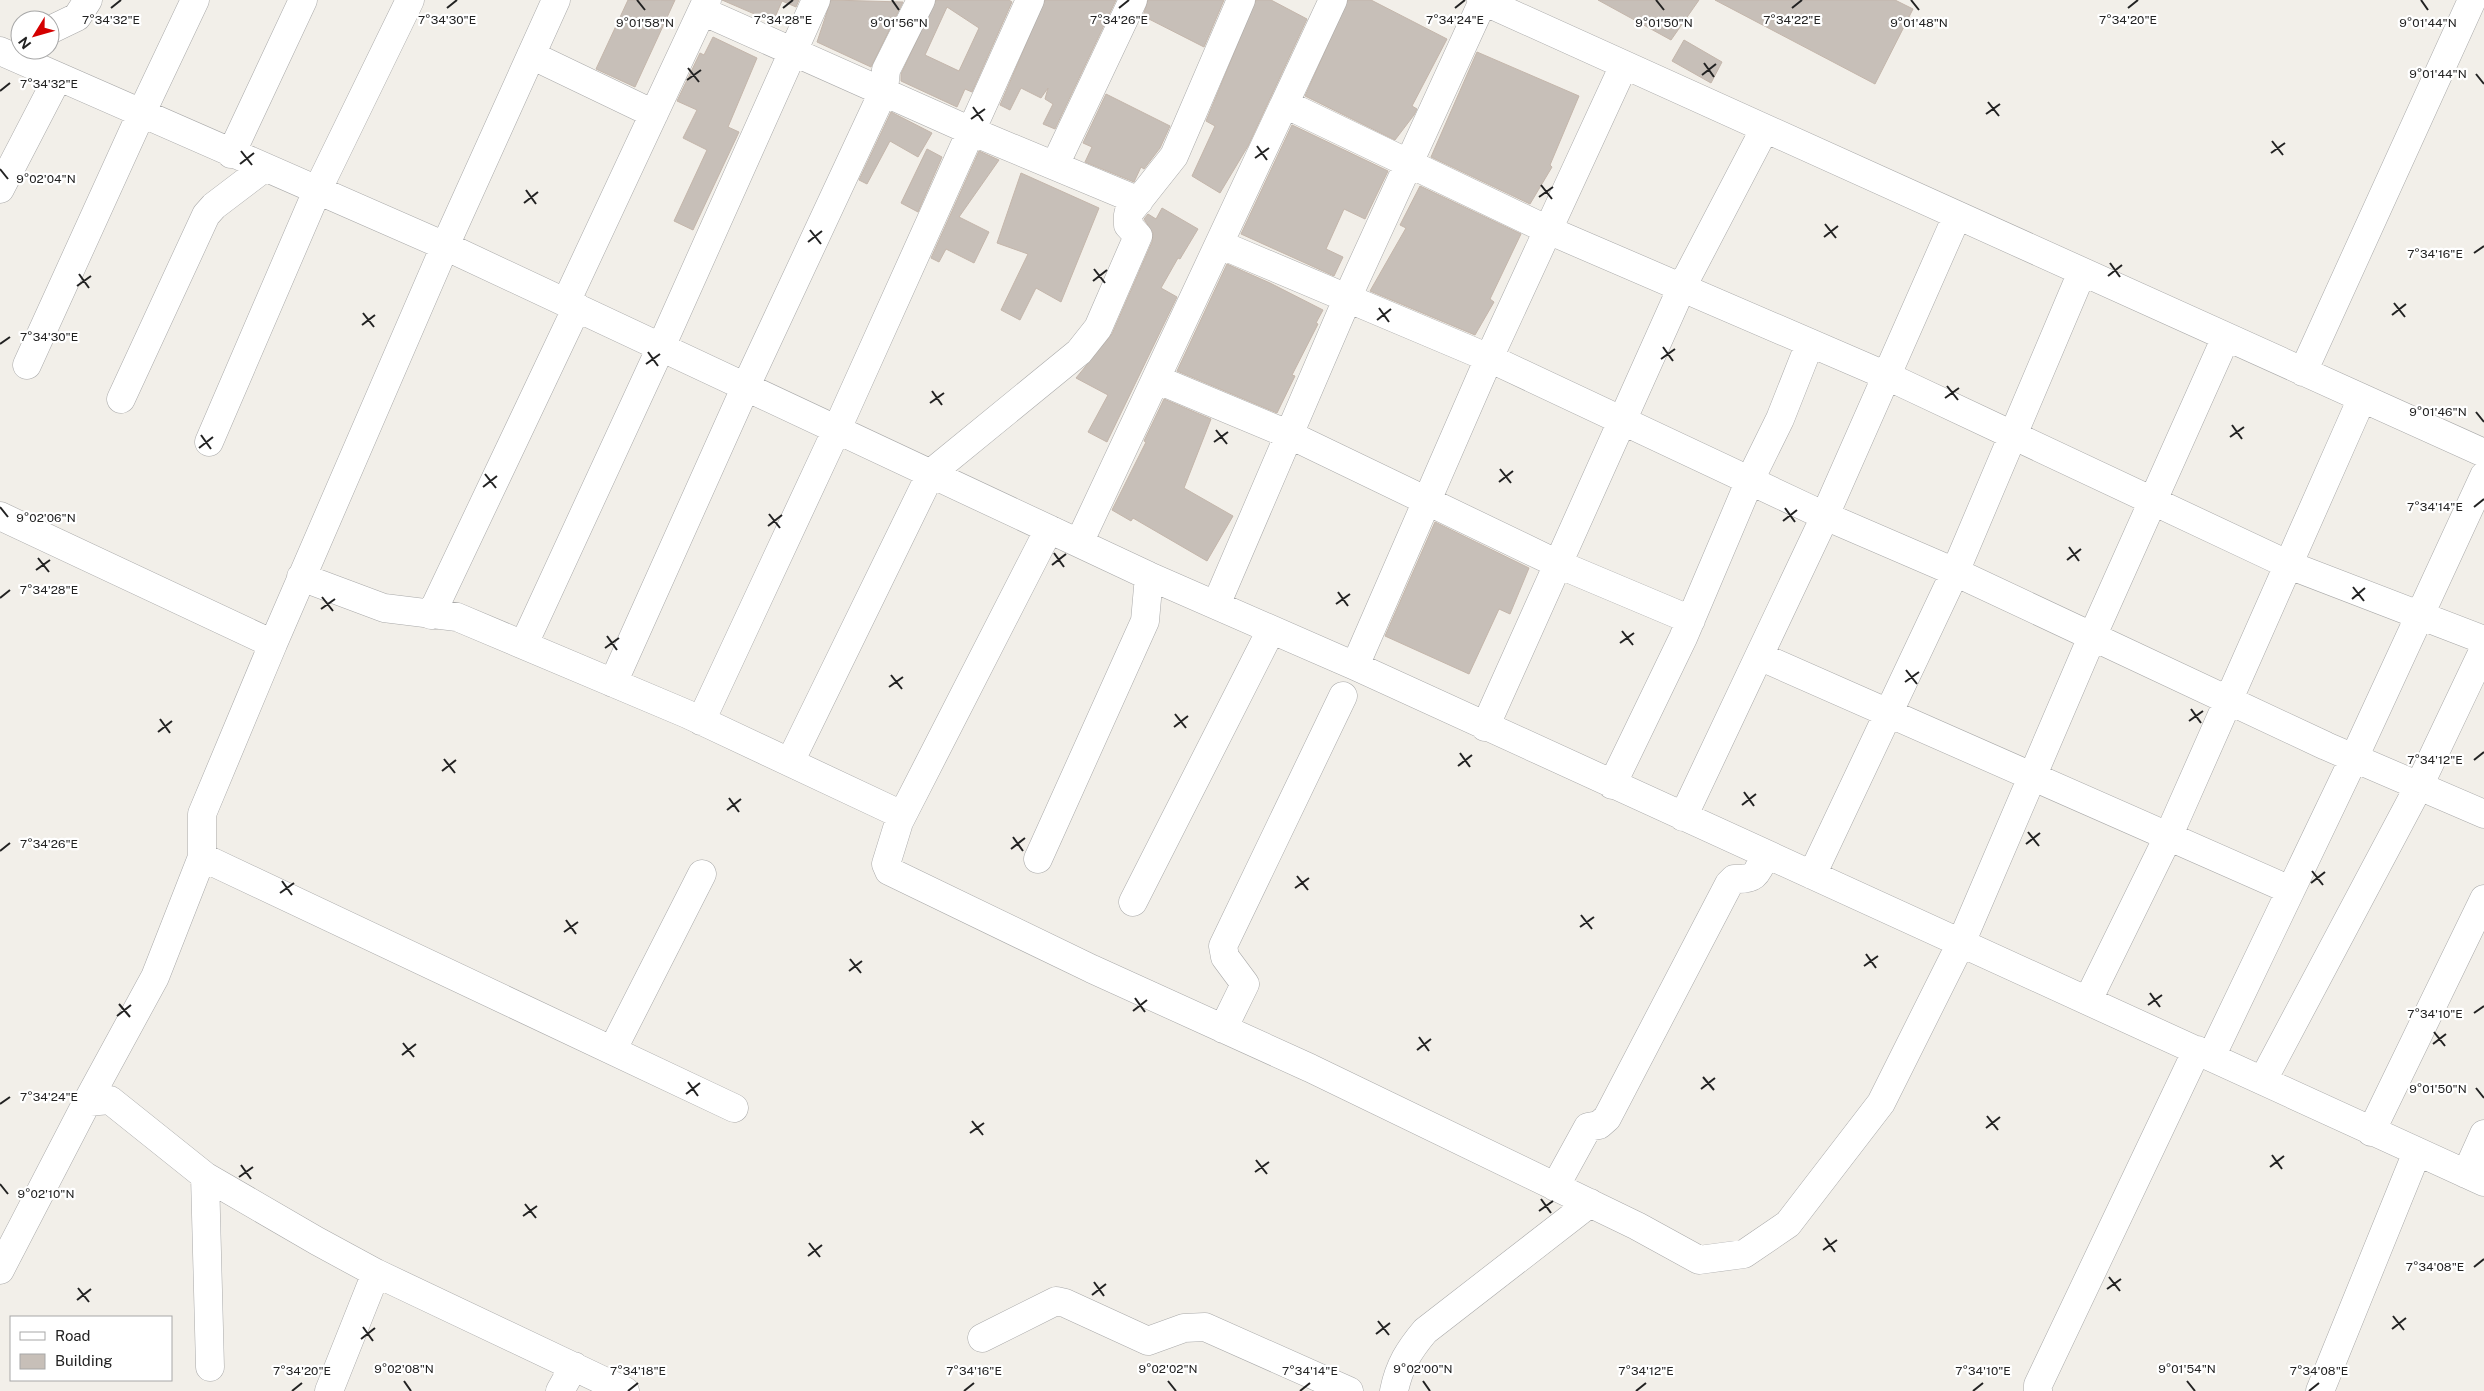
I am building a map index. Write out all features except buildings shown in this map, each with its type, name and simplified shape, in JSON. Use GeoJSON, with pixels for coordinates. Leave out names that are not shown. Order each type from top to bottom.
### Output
{"type":"FeatureCollection","features":[{"type":"Feature","properties":{"kind":"street"},"geometry":{"type":"LineString","coordinates":[[60,25],[77,17],[88,0]]}},
{"type":"Feature","properties":{"kind":"street"},"geometry":{"type":"LineString","coordinates":[[27,365],[141,114],[196,0]]}},
{"type":"Feature","properties":{"kind":"street"},"geometry":{"type":"LineString","coordinates":[[231,154],[303,0]]}},
{"type":"Feature","properties":{"kind":"street"},"geometry":{"type":"LineString","coordinates":[[208,442],[317,192],[410,0]]}},
{"type":"Feature","properties":{"kind":"street"},"geometry":{"type":"LineString","coordinates":[[0,1270],[87,1102],[155,977],[202,857],[202,814],[301,578],[445,246],[556,0]]}},
{"type":"Feature","properties":{"kind":"street"},"geometry":{"type":"LineString","coordinates":[[524,644],[661,346],[816,0]]}},
{"type":"Feature","properties":{"kind":"street"},"geometry":{"type":"LineString","coordinates":[[613,683],[746,386],[884,90],[886,70],[921,0]]}},
{"type":"Feature","properties":{"kind":"street"},"geometry":{"type":"LineString","coordinates":[[701,721],[837,429],[1030,0]]}},
{"type":"Feature","properties":{"kind":"street"},"geometry":{"type":"LineString","coordinates":[[1055,166],[1133,0]]}},
{"type":"Feature","properties":{"kind":"street"},"geometry":{"type":"LineString","coordinates":[[790,762],[931,473],[1079,352],[1098,328],[1138,236],[1128,225],[1128,214],[1174,156],[1241,0]]}},
{"type":"Feature","properties":{"kind":"street"},"geometry":{"type":"LineString","coordinates":[[1079,543],[1333,0]]}},
{"type":"Feature","properties":{"kind":"street"},"geometry":{"type":"LineString","coordinates":[[1216,605],[1347,299],[1482,0],[1764,130],[2484,454]]}},
{"type":"Feature","properties":{"kind":"street"},"geometry":{"type":"LineString","coordinates":[[2303,372],[2472,0]]}},
{"type":"Feature","properties":{"kind":"street"},"geometry":{"type":"LineString","coordinates":[[431,615],[572,304],[654,114],[705,6],[792,50],[971,131],[1139,201]]}},
{"type":"Feature","properties":{"kind":"street"},"geometry":{"type":"LineString","coordinates":[[9,50],[58,76],[141,114],[445,246],[572,304],[1149,576],[1355,666],[2475,1178],[2484,1134]]}},
{"type":"Feature","properties":{"kind":"street"},"geometry":{"type":"LineString","coordinates":[[531,55],[654,114]]}},
{"type":"Feature","properties":{"kind":"street"},"geometry":{"type":"LineString","coordinates":[[1355,666],[1489,358],[1624,65]]}},
{"type":"Feature","properties":{"kind":"street"},"geometry":{"type":"LineString","coordinates":[[0,189],[58,76]]}},
{"type":"Feature","properties":{"kind":"street"},"geometry":{"type":"LineString","coordinates":[[1285,104],[1548,230],[1886,376],[2290,565],[2484,640]]}},
{"type":"Feature","properties":{"kind":"street"},"geometry":{"type":"LineString","coordinates":[[1485,727],[1682,287],[1764,130]]}},
{"type":"Feature","properties":{"kind":"street"},"geometry":{"type":"LineString","coordinates":[[121,399],[206,215],[214,206],[264,168]]}},
{"type":"Feature","properties":{"kind":"street"},"geometry":{"type":"LineString","coordinates":[[1683,817],[1825,516],[1957,216]]}},
{"type":"Feature","properties":{"kind":"street"},"geometry":{"type":"LineString","coordinates":[[1219,244],[1489,358],[1623,419],[1825,516],[1955,572],[2354,758],[2484,814]]}},
{"type":"Feature","properties":{"kind":"street"},"geometry":{"type":"LineString","coordinates":[[1812,875],[1955,572],[2082,272]]}},
{"type":"Feature","properties":{"kind":"street"},"geometry":{"type":"LineString","coordinates":[[1049,529],[902,816],[886,864],[889,871],[1092,969],[1310,1068],[1590,1203],[1699,1260],[1744,1254],[1788,1224],[1881,1103],[1960,942],[2092,637],[2226,337]]}},
{"type":"Feature","properties":{"kind":"street"},"geometry":{"type":"LineString","coordinates":[[1612,785],[1691,620],[1750,480],[1780,419],[1810,343]]}},
{"type":"Feature","properties":{"kind":"street"},"geometry":{"type":"LineString","coordinates":[[1156,379],[1290,435],[1558,564],[1691,620]]}},
{"type":"Feature","properties":{"kind":"street"},"geometry":{"type":"LineString","coordinates":[[2088,1000],[2168,837],[2230,701],[2362,398]]}},
{"type":"Feature","properties":{"kind":"street"},"geometry":{"type":"LineString","coordinates":[[2038,1391],[2038,1385],[2204,1054],[2290,890],[2354,758],[2484,476]]}},
{"type":"Feature","properties":{"kind":"street"},"geometry":{"type":"LineString","coordinates":[[0,516],[274,644]]}},
{"type":"Feature","properties":{"kind":"street"},"geometry":{"type":"LineString","coordinates":[[1038,860],[1145,621],[1149,576]]}},
{"type":"Feature","properties":{"kind":"street"},"geometry":{"type":"LineString","coordinates":[[301,578],[384,608],[457,617],[701,721],[902,816]]}},
{"type":"Feature","properties":{"kind":"street"},"geometry":{"type":"LineString","coordinates":[[1134,902],[1271,630]]}},
{"type":"Feature","properties":{"kind":"street"},"geometry":{"type":"LineString","coordinates":[[2263,1080],[2419,786],[2484,649]]}},
{"type":"Feature","properties":{"kind":"street"},"geometry":{"type":"LineString","coordinates":[[1759,656],[2290,890]]}},
{"type":"Feature","properties":{"kind":"street"},"geometry":{"type":"LineString","coordinates":[[1223,1029],[1245,984],[1225,957],[1223,946],[1343,696]]}},
{"type":"Feature","properties":{"kind":"street"},"geometry":{"type":"LineString","coordinates":[[1556,1187],[1588,1128],[1599,1125],[1607,1118],[1729,884],[1734,879],[1749,880],[1756,874],[1765,854]]}},
{"type":"Feature","properties":{"kind":"street"},"geometry":{"type":"LineString","coordinates":[[202,857],[613,1049],[734,1108]]}},
{"type":"Feature","properties":{"kind":"street"},"geometry":{"type":"LineString","coordinates":[[613,1049],[702,874]]}},
{"type":"Feature","properties":{"kind":"street"},"geometry":{"type":"LineString","coordinates":[[2371,1132],[2484,899]]}},
{"type":"Feature","properties":{"kind":"street"},"geometry":{"type":"LineString","coordinates":[[87,1102],[110,1100],[205,1176],[376,1273],[625,1391]]}},
{"type":"Feature","properties":{"kind":"street"},"geometry":{"type":"LineString","coordinates":[[2320,1391],[2417,1152]]}},
{"type":"Feature","properties":{"kind":"street"},"geometry":{"type":"LineString","coordinates":[[205,1176],[210,1367]]}},
{"type":"Feature","properties":{"kind":"street"},"geometry":{"type":"LineString","coordinates":[[1394,1391],[1398,1370],[1411,1347],[1426,1331],[1590,1203]]}},
{"type":"Feature","properties":{"kind":"street"},"geometry":{"type":"LineString","coordinates":[[329,1391],[376,1273]]}},
{"type":"Feature","properties":{"kind":"street"},"geometry":{"type":"LineString","coordinates":[[982,1338],[1056,1301],[1065,1303],[1148,1341],[1184,1328],[1205,1327],[1349,1391]]}},
{"type":"Feature","properties":{"kind":"street"},"geometry":{"type":"LineString","coordinates":[[560,1391],[574,1366]]}}]}
